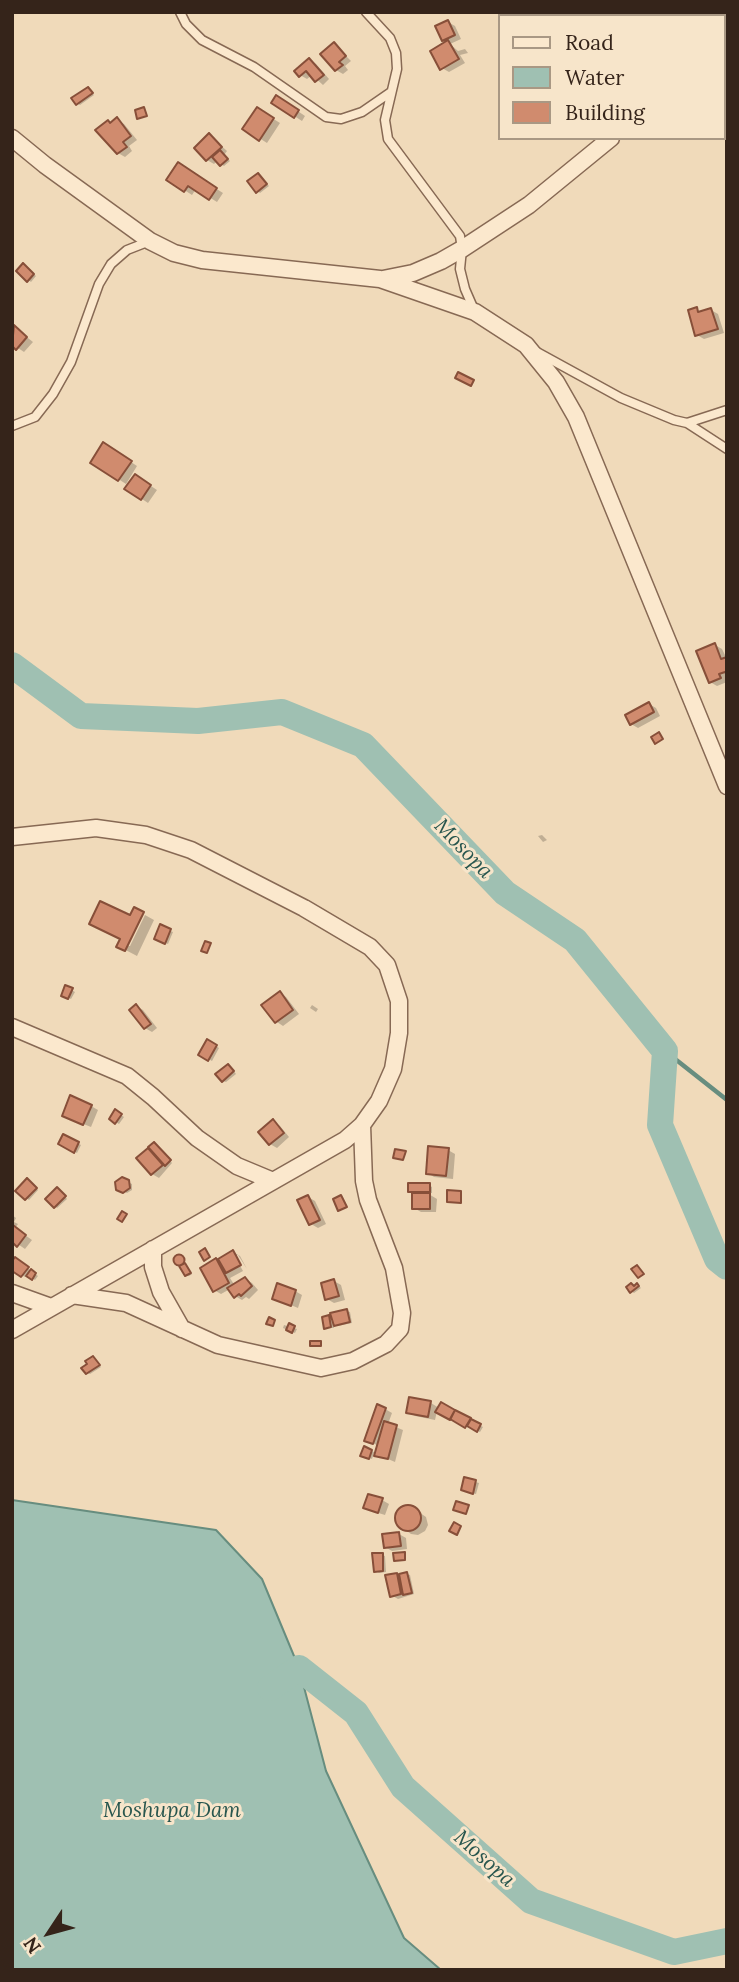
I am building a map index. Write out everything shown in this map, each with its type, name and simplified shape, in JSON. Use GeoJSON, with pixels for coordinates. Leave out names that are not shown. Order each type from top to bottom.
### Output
{"type":"FeatureCollection","features":[{"type":"Feature","properties":{"kind":"street"},"geometry":{"type":"LineString","coordinates":[[12,138],[150,241],[174,253],[202,260],[380,279],[475,312],[526,345],[556,382],[576,417],[727,786]]}},
{"type":"Feature","properties":{"kind":"street"},"geometry":{"type":"LineString","coordinates":[[380,279],[413,273],[462,249],[529,205],[609,140]]}},
{"type":"Feature","properties":{"kind":"street"},"geometry":{"type":"LineString","coordinates":[[12,837],[96,828],[145,835],[191,850],[304,908],[370,947],[387,965],[399,1002],[399,1033],[393,1069],[379,1101],[362,1125],[345,1140],[12,1331]]}},
{"type":"Feature","properties":{"kind":"street"},"geometry":{"type":"LineString","coordinates":[[12,1027],[127,1076],[197,1138],[237,1166],[273,1181]]}},
{"type":"Feature","properties":{"kind":"street"},"geometry":{"type":"LineString","coordinates":[[72,1295],[126,1303],[218,1345],[321,1368],[353,1361],[386,1344],[400,1329],[401,1313],[394,1268],[368,1200],[364,1181],[362,1125]]}},
{"type":"Feature","properties":{"kind":"street"},"geometry":{"type":"LineString","coordinates":[[153,1249],[153,1267],[161,1292],[184,1331]]}},
{"type":"Feature","properties":{"kind":"street"},"geometry":{"type":"LineString","coordinates":[[12,1293],[51,1307]]}},
{"type":"Feature","properties":{"kind":"lane"},"geometry":{"type":"LineString","coordinates":[[180,12],[202,40],[254,67],[326,117],[341,120],[362,113],[391,92]]}},
{"type":"Feature","properties":{"kind":"lane"},"geometry":{"type":"LineString","coordinates":[[366,12],[390,38],[396,53],[397,69],[385,120],[388,139],[460,236],[460,269],[475,312]]}},
{"type":"Feature","properties":{"kind":"lane"},"geometry":{"type":"LineString","coordinates":[[12,426],[36,416],[53,394],[71,362],[99,284],[111,264],[127,250],[150,241]]}},
{"type":"Feature","properties":{"kind":"lane"},"geometry":{"type":"LineString","coordinates":[[526,345],[621,398],[674,420],[687,422],[727,449]]}},
{"type":"Feature","properties":{"kind":"lane"},"geometry":{"type":"LineString","coordinates":[[687,422],[727,410]]}},
{"type":"Feature","properties":{"kind":"water","name":"Moshupa Dam"},"geometry":{"type":"Polygon","coordinates":[[[12,1500],[216,1530],[262,1579],[299,1668],[326,1771],[404,1938],[441,1970],[12,1970],[12,1500]]]}},
{"type":"Feature","properties":{"kind":"building"},"geometry":{"type":"Polygon","coordinates":[[[448,20],[455,35],[442,41],[435,26],[448,20]]]}},
{"type":"Feature","properties":{"kind":"building"},"geometry":{"type":"Polygon","coordinates":[[[448,40],[459,59],[440,70],[430,51],[448,40]]]}},
{"type":"Feature","properties":{"kind":"building"},"geometry":{"type":"Polygon","coordinates":[[[334,42],[346,56],[339,62],[343,65],[335,71],[320,54],[334,42]]]}},
{"type":"Feature","properties":{"kind":"building"},"geometry":{"type":"Polygon","coordinates":[[[309,58],[324,75],[315,82],[306,71],[299,77],[294,71],[309,58]]]}},
{"type":"Feature","properties":{"kind":"building"},"geometry":{"type":"Polygon","coordinates":[[[88,87],[93,93],[76,105],[71,98],[88,87]]]}},
{"type":"Feature","properties":{"kind":"building"},"geometry":{"type":"Polygon","coordinates":[[[276,95],[299,110],[294,118],[271,103],[276,95]]]}},
{"type":"Feature","properties":{"kind":"building"},"geometry":{"type":"Polygon","coordinates":[[[144,107],[147,116],[137,119],[135,110],[144,107]]]}},
{"type":"Feature","properties":{"kind":"building"},"geometry":{"type":"Polygon","coordinates":[[[257,107],[274,118],[259,141],[242,129],[257,107]]]}},
{"type":"Feature","properties":{"kind":"building"},"geometry":{"type":"Polygon","coordinates":[[[117,117],[131,136],[123,142],[127,147],[117,154],[95,130],[117,117]]]}},
{"type":"Feature","properties":{"kind":"building"},"geometry":{"type":"Polygon","coordinates":[[[209,133],[222,147],[206,161],[194,148],[209,133]]]}},
{"type":"Feature","properties":{"kind":"building"},"geometry":{"type":"Polygon","coordinates":[[[220,150],[228,159],[220,166],[212,157],[220,150]]]}},
{"type":"Feature","properties":{"kind":"building"},"geometry":{"type":"Polygon","coordinates":[[[178,162],[217,188],[209,200],[188,186],[184,192],[166,180],[178,162]]]}},
{"type":"Feature","properties":{"kind":"building"},"geometry":{"type":"Polygon","coordinates":[[[258,173],[267,184],[256,193],[247,181],[258,173]]]}},
{"type":"Feature","properties":{"kind":"building"},"geometry":{"type":"Polygon","coordinates":[[[23,263],[34,274],[27,282],[16,271],[23,263]]]}},
{"type":"Feature","properties":{"kind":"building"},"geometry":{"type":"Polygon","coordinates":[[[697,307],[698,312],[711,308],[718,329],[695,336],[688,310],[697,307]]]}},
{"type":"Feature","properties":{"kind":"building"},"geometry":{"type":"Polygon","coordinates":[[[14,325],[27,337],[16,350],[12,346],[14,325]]]}},
{"type":"Feature","properties":{"kind":"building"},"geometry":{"type":"Polygon","coordinates":[[[458,372],[474,380],[471,386],[455,378],[458,372]]]}},
{"type":"Feature","properties":{"kind":"building"},"geometry":{"type":"Polygon","coordinates":[[[103,442],[132,461],[118,481],[90,463],[103,442]]]}},
{"type":"Feature","properties":{"kind":"building"},"geometry":{"type":"Polygon","coordinates":[[[135,474],[151,485],[141,500],[124,489],[135,474]]]}},
{"type":"Feature","properties":{"kind":"building"},"geometry":{"type":"Polygon","coordinates":[[[715,643],[721,659],[727,657],[727,675],[725,672],[719,674],[721,678],[709,683],[696,651],[715,643]]]}},
{"type":"Feature","properties":{"kind":"building"},"geometry":{"type":"Polygon","coordinates":[[[649,702],[654,712],[630,725],[625,715],[649,702]]]}},
{"type":"Feature","properties":{"kind":"building"},"geometry":{"type":"Polygon","coordinates":[[[659,732],[663,739],[655,744],[651,737],[659,732]]]}},
{"type":"Feature","properties":{"kind":"building"},"geometry":{"type":"Polygon","coordinates":[[[100,901],[130,915],[134,907],[144,912],[125,951],[116,947],[120,939],[89,924],[100,901]]]}},
{"type":"Feature","properties":{"kind":"building"},"geometry":{"type":"Polygon","coordinates":[[[160,924],[171,929],[165,944],[154,939],[160,924]]]}},
{"type":"Feature","properties":{"kind":"building"},"geometry":{"type":"Polygon","coordinates":[[[205,941],[211,943],[207,953],[201,951],[205,941]]]}},
{"type":"Feature","properties":{"kind":"building"},"geometry":{"type":"Polygon","coordinates":[[[65,985],[73,988],[68,999],[61,996],[65,985]]]}},
{"type":"Feature","properties":{"kind":"building"},"geometry":{"type":"Polygon","coordinates":[[[280,991],[293,1010],[275,1023],[261,1005],[280,991]]]}},
{"type":"Feature","properties":{"kind":"building"},"geometry":{"type":"Polygon","coordinates":[[[136,1004],[151,1024],[144,1029],[129,1010],[136,1004]]]}},
{"type":"Feature","properties":{"kind":"building"},"geometry":{"type":"Polygon","coordinates":[[[207,1039],[217,1045],[208,1061],[198,1055],[207,1039]]]}},
{"type":"Feature","properties":{"kind":"building"},"geometry":{"type":"Polygon","coordinates":[[[228,1064],[234,1071],[222,1082],[215,1074],[228,1064]]]}},
{"type":"Feature","properties":{"kind":"building"},"geometry":{"type":"Polygon","coordinates":[[[70,1095],[92,1105],[83,1125],[62,1116],[70,1095]]]}},
{"type":"Feature","properties":{"kind":"building"},"geometry":{"type":"Polygon","coordinates":[[[115,1109],[122,1114],[115,1124],[109,1119],[115,1109]]]}},
{"type":"Feature","properties":{"kind":"building"},"geometry":{"type":"Polygon","coordinates":[[[273,1119],[284,1133],[269,1145],[258,1132],[273,1119]]]}},
{"type":"Feature","properties":{"kind":"building"},"geometry":{"type":"Polygon","coordinates":[[[63,1134],[79,1142],[74,1153],[58,1144],[63,1134]]]}},
{"type":"Feature","properties":{"kind":"building"},"geometry":{"type":"Polygon","coordinates":[[[154,1142],[171,1160],[165,1166],[148,1147],[154,1142]]]}},
{"type":"Feature","properties":{"kind":"building"},"geometry":{"type":"Polygon","coordinates":[[[428,1146],[449,1148],[446,1176],[426,1174],[428,1146]]]}},
{"type":"Feature","properties":{"kind":"building"},"geometry":{"type":"Polygon","coordinates":[[[148,1148],[163,1165],[151,1175],[136,1158],[148,1148]]]}},
{"type":"Feature","properties":{"kind":"building"},"geometry":{"type":"Polygon","coordinates":[[[395,1149],[406,1151],[403,1160],[393,1158],[395,1149]]]}},
{"type":"Feature","properties":{"kind":"building"},"geometry":{"type":"Polygon","coordinates":[[[122,1177],[129,1180],[130,1188],[123,1193],[116,1190],[115,1182],[122,1177]]]}},
{"type":"Feature","properties":{"kind":"building"},"geometry":{"type":"Polygon","coordinates":[[[27,1178],[37,1188],[25,1200],[15,1191],[27,1178]]]}},
{"type":"Feature","properties":{"kind":"building"},"geometry":{"type":"Polygon","coordinates":[[[408,1183],[430,1183],[430,1192],[408,1192],[408,1183]]]}},
{"type":"Feature","properties":{"kind":"building"},"geometry":{"type":"Polygon","coordinates":[[[57,1187],[66,1196],[54,1208],[45,1199],[57,1187]]]}},
{"type":"Feature","properties":{"kind":"building"},"geometry":{"type":"Polygon","coordinates":[[[447,1190],[461,1191],[461,1203],[447,1202],[447,1190]]]}},
{"type":"Feature","properties":{"kind":"building"},"geometry":{"type":"Polygon","coordinates":[[[412,1193],[430,1193],[430,1209],[412,1209],[412,1193]]]}},
{"type":"Feature","properties":{"kind":"building"},"geometry":{"type":"Polygon","coordinates":[[[308,1195],[320,1220],[309,1225],[297,1200],[308,1195]]]}},
{"type":"Feature","properties":{"kind":"building"},"geometry":{"type":"Polygon","coordinates":[[[341,1195],[347,1207],[338,1211],[333,1199],[341,1195]]]}},
{"type":"Feature","properties":{"kind":"building"},"geometry":{"type":"Polygon","coordinates":[[[122,1211],[127,1214],[122,1222],[117,1219],[122,1211]]]}},
{"type":"Feature","properties":{"kind":"building"},"geometry":{"type":"Polygon","coordinates":[[[13,1225],[26,1235],[17,1247],[12,1242],[13,1225]]]}},
{"type":"Feature","properties":{"kind":"building"},"geometry":{"type":"Polygon","coordinates":[[[205,1248],[210,1257],[204,1261],[199,1252],[205,1248]]]}},
{"type":"Feature","properties":{"kind":"building"},"geometry":{"type":"Polygon","coordinates":[[[233,1250],[241,1265],[226,1273],[218,1259],[233,1250]]]}},
{"type":"Feature","properties":{"kind":"building"},"geometry":{"type":"Polygon","coordinates":[[[179,1255],[183,1256],[183,1264],[179,1265],[175,1264],[174,1260],[175,1256],[179,1255]]]}},
{"type":"Feature","properties":{"kind":"building"},"geometry":{"type":"Polygon","coordinates":[[[15,1257],[29,1267],[21,1277],[12,1271],[15,1257]]]}},
{"type":"Feature","properties":{"kind":"building"},"geometry":{"type":"Polygon","coordinates":[[[216,1258],[229,1283],[213,1292],[200,1268],[216,1258]]]}},
{"type":"Feature","properties":{"kind":"building"},"geometry":{"type":"Polygon","coordinates":[[[185,1263],[191,1273],[185,1276],[179,1266],[185,1263]]]}},
{"type":"Feature","properties":{"kind":"building"},"geometry":{"type":"Polygon","coordinates":[[[637,1265],[644,1274],[638,1278],[631,1269],[637,1265]]]}},
{"type":"Feature","properties":{"kind":"building"},"geometry":{"type":"Polygon","coordinates":[[[31,1269],[36,1273],[32,1280],[26,1276],[31,1269]]]}},
{"type":"Feature","properties":{"kind":"building"},"geometry":{"type":"Polygon","coordinates":[[[245,1277],[252,1286],[241,1296],[239,1294],[234,1298],[227,1288],[245,1277]]]}},
{"type":"Feature","properties":{"kind":"building"},"geometry":{"type":"Polygon","coordinates":[[[334,1279],[339,1296],[325,1300],[321,1283],[334,1279]]]}},
{"type":"Feature","properties":{"kind":"building"},"geometry":{"type":"Polygon","coordinates":[[[277,1283],[296,1290],[291,1306],[272,1299],[277,1283]]]}},
{"type":"Feature","properties":{"kind":"building"},"geometry":{"type":"Polygon","coordinates":[[[631,1283],[634,1286],[637,1283],[639,1286],[630,1293],[626,1287],[631,1283]]]}},
{"type":"Feature","properties":{"kind":"building"},"geometry":{"type":"Polygon","coordinates":[[[347,1309],[350,1322],[334,1326],[330,1313],[347,1309]]]}},
{"type":"Feature","properties":{"kind":"building"},"geometry":{"type":"Polygon","coordinates":[[[329,1315],[331,1327],[324,1329],[322,1317],[329,1315]]]}},
{"type":"Feature","properties":{"kind":"building"},"geometry":{"type":"Polygon","coordinates":[[[269,1317],[275,1320],[273,1326],[266,1324],[269,1317]]]}},
{"type":"Feature","properties":{"kind":"building"},"geometry":{"type":"Polygon","coordinates":[[[289,1323],[295,1326],[292,1333],[286,1330],[289,1323]]]}},
{"type":"Feature","properties":{"kind":"building"},"geometry":{"type":"Polygon","coordinates":[[[310,1341],[321,1341],[321,1346],[310,1346],[310,1341]]]}},
{"type":"Feature","properties":{"kind":"building"},"geometry":{"type":"Polygon","coordinates":[[[93,1356],[100,1365],[86,1374],[81,1368],[87,1364],[85,1361],[93,1356]]]}},
{"type":"Feature","properties":{"kind":"building"},"geometry":{"type":"Polygon","coordinates":[[[409,1397],[431,1401],[428,1417],[406,1413],[409,1397]]]}},
{"type":"Feature","properties":{"kind":"building"},"geometry":{"type":"Polygon","coordinates":[[[441,1402],[455,1410],[450,1420],[435,1412],[441,1402]]]}},
{"type":"Feature","properties":{"kind":"building"},"geometry":{"type":"Polygon","coordinates":[[[377,1404],[386,1408],[373,1444],[364,1441],[377,1404]]]}},
{"type":"Feature","properties":{"kind":"building"},"geometry":{"type":"Polygon","coordinates":[[[455,1410],[471,1418],[465,1428],[450,1419],[455,1410]]]}},
{"type":"Feature","properties":{"kind":"building"},"geometry":{"type":"Polygon","coordinates":[[[471,1419],[481,1424],[477,1432],[467,1426],[471,1419]]]}},
{"type":"Feature","properties":{"kind":"building"},"geometry":{"type":"Polygon","coordinates":[[[384,1421],[397,1425],[388,1459],[374,1456],[384,1421]]]}},
{"type":"Feature","properties":{"kind":"building"},"geometry":{"type":"Polygon","coordinates":[[[364,1446],[372,1450],[369,1459],[360,1456],[364,1446]]]}},
{"type":"Feature","properties":{"kind":"building"},"geometry":{"type":"Polygon","coordinates":[[[464,1477],[476,1480],[473,1494],[461,1490],[464,1477]]]}},
{"type":"Feature","properties":{"kind":"building"},"geometry":{"type":"Polygon","coordinates":[[[368,1494],[383,1498],[378,1513],[363,1508],[368,1494]]]}},
{"type":"Feature","properties":{"kind":"building"},"geometry":{"type":"Polygon","coordinates":[[[456,1501],[469,1505],[466,1514],[453,1510],[456,1501]]]}},
{"type":"Feature","properties":{"kind":"building"},"geometry":{"type":"Polygon","coordinates":[[[408,1505],[417,1509],[421,1518],[417,1527],[408,1531],[399,1527],[395,1518],[399,1509],[408,1505]]]}},
{"type":"Feature","properties":{"kind":"building"},"geometry":{"type":"Polygon","coordinates":[[[454,1522],[461,1526],[457,1535],[449,1531],[454,1522]]]}},
{"type":"Feature","properties":{"kind":"building"},"geometry":{"type":"Polygon","coordinates":[[[399,1532],[401,1546],[384,1548],[382,1534],[399,1532]]]}},
{"type":"Feature","properties":{"kind":"building"},"geometry":{"type":"Polygon","coordinates":[[[405,1552],[405,1560],[394,1561],[393,1553],[405,1552]]]}},
{"type":"Feature","properties":{"kind":"building"},"geometry":{"type":"Polygon","coordinates":[[[372,1553],[383,1553],[383,1571],[374,1572],[372,1553]]]}},
{"type":"Feature","properties":{"kind":"building"},"geometry":{"type":"Polygon","coordinates":[[[407,1572],[412,1593],[403,1595],[399,1574],[407,1572]]]}},
{"type":"Feature","properties":{"kind":"building"},"geometry":{"type":"Polygon","coordinates":[[[397,1573],[401,1594],[390,1597],[385,1575],[397,1573]]]}},
{"type":"Feature","properties":{"kind":"waterway","name":"Mosopa"},"geometry":{"type":"LineString","coordinates":[[12,665],[81,716],[198,721],[282,712],[363,745],[505,893],[575,940],[665,1051],[660,1125],[717,1259],[727,1267]]}},
{"type":"Feature","properties":{"kind":"waterway"},"geometry":{"type":"LineString","coordinates":[[665,1051],[727,1100]]}},
{"type":"Feature","properties":{"kind":"waterway","name":"Mosopa"},"geometry":{"type":"LineString","coordinates":[[270,1688],[299,1668],[356,1713],[403,1787],[531,1901],[674,1952],[727,1941]]}}]}
